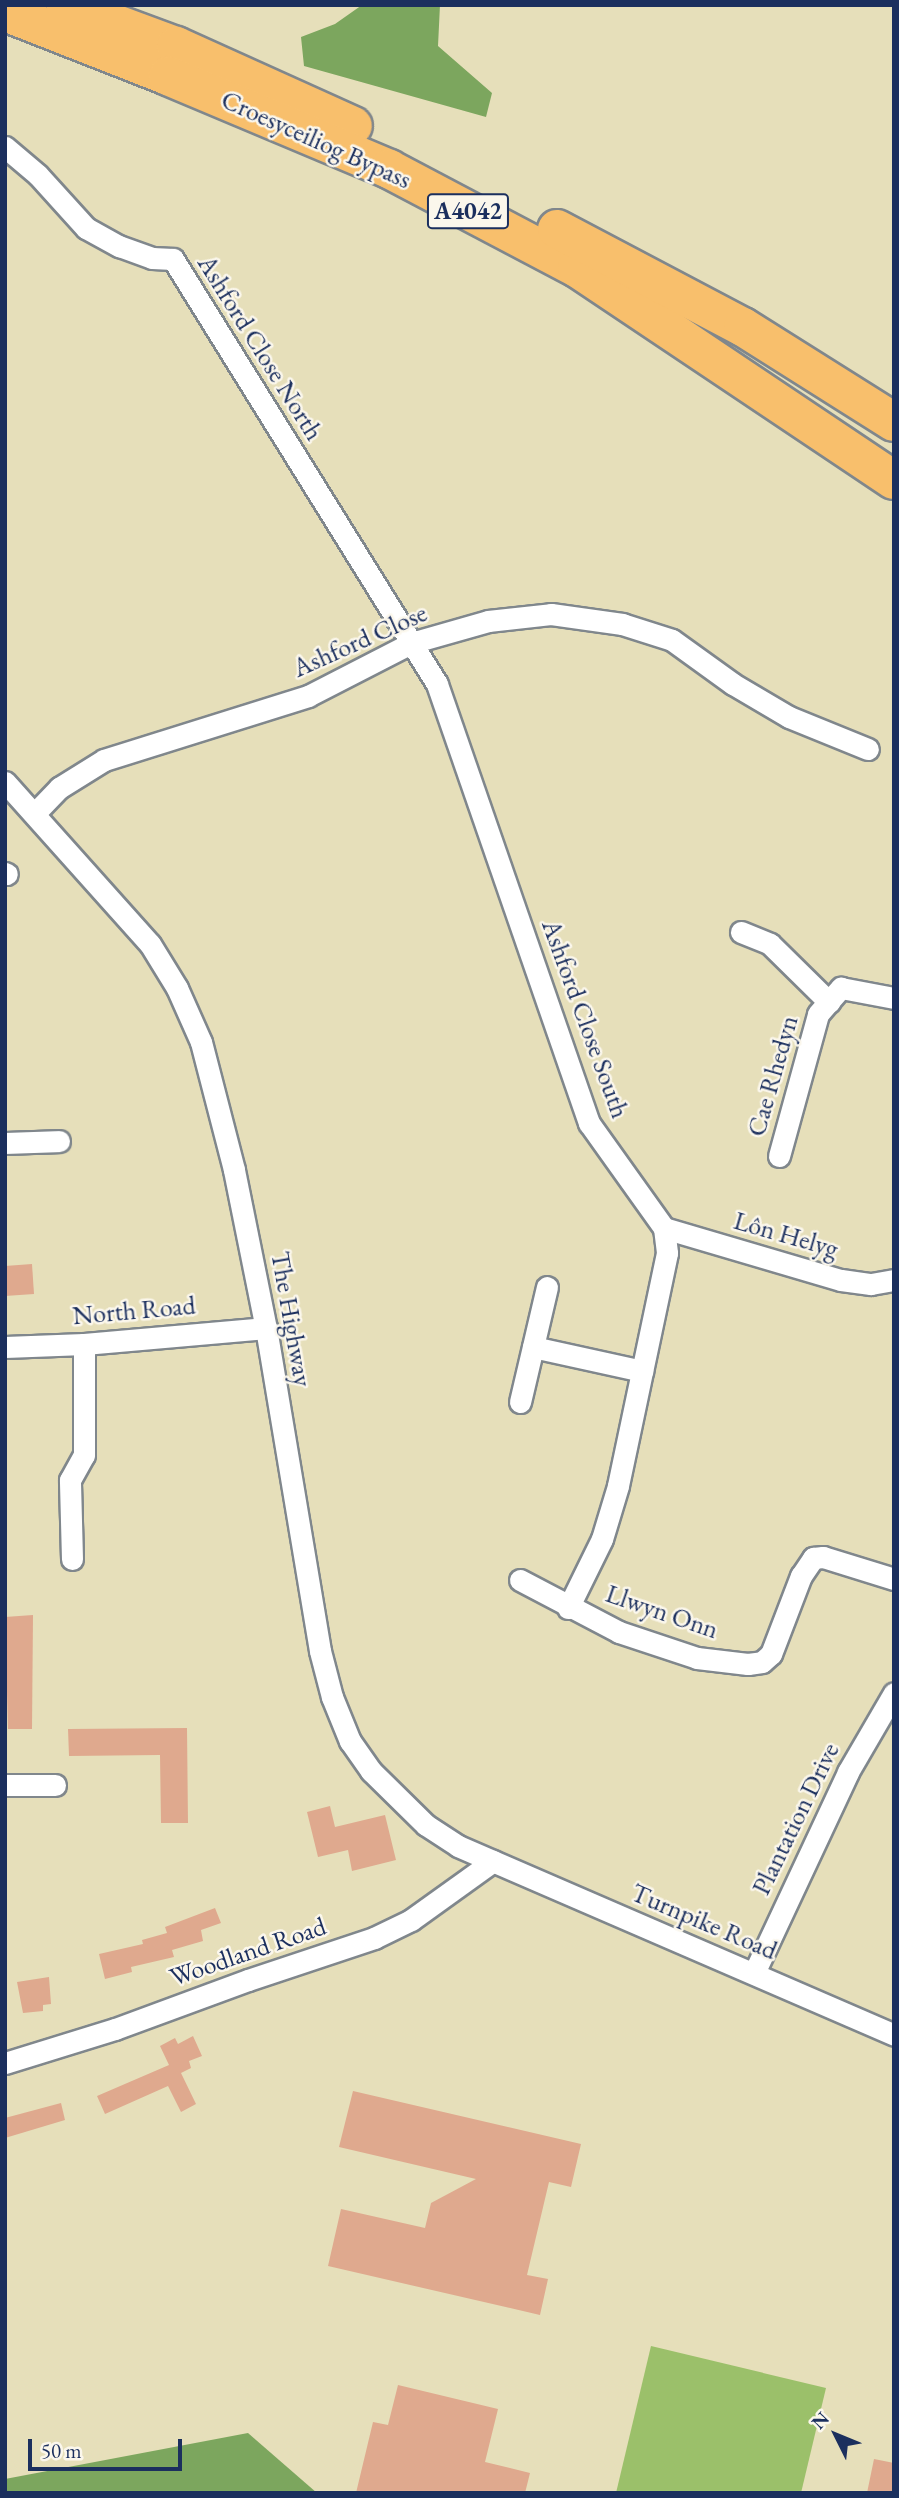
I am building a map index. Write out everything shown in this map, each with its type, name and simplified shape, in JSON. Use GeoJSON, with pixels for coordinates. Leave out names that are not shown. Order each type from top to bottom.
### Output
{"type":"FeatureCollection","features":[{"type":"Feature","properties":{"kind":"highway","name":"Croesyceiliog Bypass"},"geometry":{"type":"LineString","coordinates":[[65,5],[176,46],[408,151],[743,327],[894,422]]}},
{"type":"Feature","properties":{"kind":"highway","name":"Croesyceiliog Bypass"},"geometry":{"type":"LineString","coordinates":[[5,12],[168,75],[401,175],[577,268],[894,480]]}},
{"type":"Feature","properties":{"kind":"street","name":"Ashford Close North"},"geometry":{"type":"LineString","coordinates":[[5,146],[38,175],[86,228],[152,258],[173,259],[411,643]]}},
{"type":"Feature","properties":{"kind":"street","name":"Ashford Close"},"geometry":{"type":"LineString","coordinates":[[35,813],[59,788],[104,760],[308,696],[411,643],[488,621],[551,614],[622,624],[672,640],[733,684],[789,717],[868,749]]}},
{"type":"Feature","properties":{"kind":"street","name":"Ashford Close South"},"geometry":{"type":"LineString","coordinates":[[411,643],[438,684],[451,716],[589,1123],[664,1228]]}},
{"type":"Feature","properties":{"kind":"street","name":"The Highway"},"geometry":{"type":"LineString","coordinates":[[5,782],[150,944],[177,988],[201,1042],[219,1107],[266,1328],[320,1651],[332,1697],[350,1741],[370,1771],[426,1825],[458,1846],[492,1861]]}},
{"type":"Feature","properties":{"kind":"street"},"geometry":{"type":"LineString","coordinates":[[741,932],[771,944],[829,1002]]}},
{"type":"Feature","properties":{"kind":"street","name":"Cae Rhedyn"},"geometry":{"type":"LineString","coordinates":[[779,1156],[818,1014],[841,988],[894,998]]}},
{"type":"Feature","properties":{"kind":"street"},"geometry":{"type":"LineString","coordinates":[[5,1143],[59,1141]]}},
{"type":"Feature","properties":{"kind":"street","name":"Lôn Helyg"},"geometry":{"type":"LineString","coordinates":[[664,1228],[841,1280],[871,1283],[894,1280]]}},
{"type":"Feature","properties":{"kind":"street"},"geometry":{"type":"LineString","coordinates":[[568,1608],[603,1539],[618,1486],[667,1253],[664,1228]]}},
{"type":"Feature","properties":{"kind":"street"},"geometry":{"type":"LineString","coordinates":[[520,1402],[547,1287]]}},
{"type":"Feature","properties":{"kind":"street","name":"North Road"},"geometry":{"type":"LineString","coordinates":[[5,1347],[84,1344],[266,1328]]}},
{"type":"Feature","properties":{"kind":"street"},"geometry":{"type":"LineString","coordinates":[[72,1559],[70,1480],[84,1455],[84,1344]]}},
{"type":"Feature","properties":{"kind":"street"},"geometry":{"type":"LineString","coordinates":[[533,1347],[642,1371]]}},
{"type":"Feature","properties":{"kind":"street","name":"Llwyn Onn"},"geometry":{"type":"LineString","coordinates":[[520,1580],[568,1608],[619,1632],[697,1658],[748,1664],[762,1662],[771,1654],[801,1576],[813,1558],[823,1558],[894,1579]]}},
{"type":"Feature","properties":{"kind":"street","name":"Plantation Drive"},"geometry":{"type":"LineString","coordinates":[[754,1973],[848,1772],[894,1693]]}},
{"type":"Feature","properties":{"kind":"street"},"geometry":{"type":"LineString","coordinates":[[5,1785],[55,1785]]}},
{"type":"Feature","properties":{"kind":"street","name":"Turnpike Road"},"geometry":{"type":"LineString","coordinates":[[492,1861],[894,2035]]}},
{"type":"Feature","properties":{"kind":"street","name":"Woodland Road"},"geometry":{"type":"LineString","coordinates":[[5,2063],[116,2029],[248,1980],[374,1938],[411,1920],[492,1861]]}},
{"type":"Feature","properties":{"kind":"green space"},"geometry":{"type":"Polygon","coordinates":[[[362,5],[440,5],[438,46],[492,93],[486,117],[304,66],[301,37],[335,24],[362,5]]]}},
{"type":"Feature","properties":{"kind":"green space"},"geometry":{"type":"Polygon","coordinates":[[[651,2346],[826,2388],[801,2493],[616,2493],[651,2346]]]}},
{"type":"Feature","properties":{"kind":"green space"},"geometry":{"type":"Polygon","coordinates":[[[248,2433],[317,2493],[5,2493],[5,2479],[248,2433]]]}},
{"type":"Feature","properties":{"kind":"building"},"geometry":{"type":"Polygon","coordinates":[[[32,1264],[34,1294],[5,1296],[5,1266],[32,1264]]]}},
{"type":"Feature","properties":{"kind":"building"},"geometry":{"type":"Polygon","coordinates":[[[33,1615],[32,1729],[8,1729],[5,1617],[33,1615]]]}},
{"type":"Feature","properties":{"kind":"building"},"geometry":{"type":"Polygon","coordinates":[[[187,1728],[188,1823],[161,1823],[160,1755],[69,1756],[68,1729],[187,1728]]]}},
{"type":"Feature","properties":{"kind":"building"},"geometry":{"type":"Polygon","coordinates":[[[330,1806],[335,1827],[385,1815],[396,1860],[352,1871],[348,1850],[318,1857],[307,1812],[330,1806]]]}},
{"type":"Feature","properties":{"kind":"building"},"geometry":{"type":"Polygon","coordinates":[[[215,1908],[221,1923],[201,1930],[203,1941],[172,1950],[174,1957],[131,1967],[132,1972],[105,1979],[99,1954],[143,1944],[142,1940],[167,1933],[165,1927],[215,1908]]]}},
{"type":"Feature","properties":{"kind":"building"},"geometry":{"type":"Polygon","coordinates":[[[49,1977],[51,2004],[43,2005],[43,2011],[23,2013],[17,1982],[49,1977]]]}},
{"type":"Feature","properties":{"kind":"building"},"geometry":{"type":"Polygon","coordinates":[[[193,2036],[202,2056],[189,2061],[191,2068],[181,2073],[196,2104],[181,2112],[168,2086],[105,2114],[97,2096],[169,2065],[160,2046],[175,2038],[178,2044],[193,2036]]]}},
{"type":"Feature","properties":{"kind":"building"},"geometry":{"type":"Polygon","coordinates":[[[353,2091],[581,2144],[571,2187],[549,2182],[527,2275],[548,2279],[540,2315],[328,2266],[341,2209],[425,2228],[431,2203],[476,2179],[339,2147],[353,2091]]]}},
{"type":"Feature","properties":{"kind":"building"},"geometry":{"type":"Polygon","coordinates":[[[61,2103],[65,2120],[5,2138],[5,2118],[61,2103]]]}},
{"type":"Feature","properties":{"kind":"building"},"geometry":{"type":"Polygon","coordinates":[[[398,2385],[498,2409],[485,2462],[530,2473],[525,2493],[356,2493],[373,2422],[388,2425],[398,2385]]]}},
{"type":"Feature","properties":{"kind":"building"},"geometry":{"type":"Polygon","coordinates":[[[874,2459],[894,2463],[894,2493],[867,2493],[874,2459]]]}}]}
